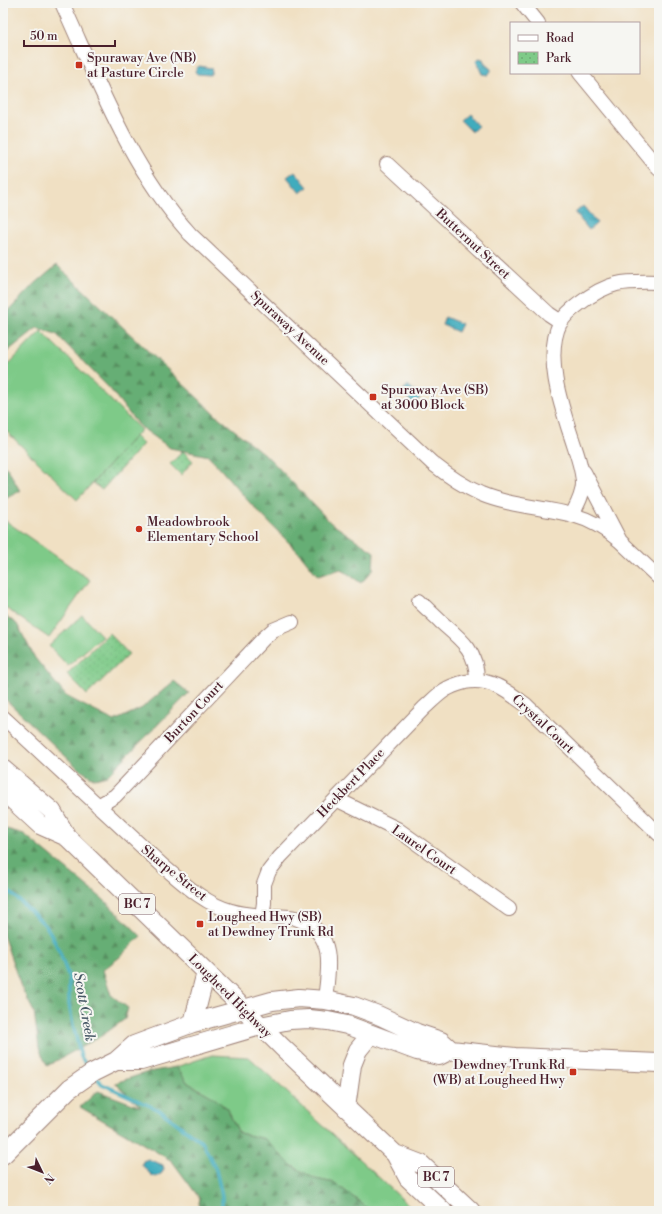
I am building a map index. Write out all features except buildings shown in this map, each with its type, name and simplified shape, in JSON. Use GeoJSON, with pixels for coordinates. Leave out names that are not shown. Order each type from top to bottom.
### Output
{"type":"FeatureCollection","features":[{"type":"Feature","properties":{"kind":"main road","name":"Lougheed Highway"},"geometry":{"type":"LineString","coordinates":[[3,769],[52,811],[67,837],[260,1026],[395,1154],[408,1178],[443,1211]]}},
{"type":"Feature","properties":{"kind":"main road","name":"Lougheed Highway"},"geometry":{"type":"LineString","coordinates":[[3,792],[40,825],[67,837]]}},
{"type":"Feature","properties":{"kind":"main road"},"geometry":{"type":"LineString","coordinates":[[193,1023],[206,972]]}},
{"type":"Feature","properties":{"kind":"main road"},"geometry":{"type":"LineString","coordinates":[[3,1154],[54,1103],[75,1085],[92,1073],[114,1062],[134,1045],[193,1023],[272,1001],[299,998],[325,1000],[354,1006],[417,1033],[441,1041],[451,1050]]}},
{"type":"Feature","properties":{"kind":"main road"},"geometry":{"type":"LineString","coordinates":[[114,1062],[141,1061],[260,1026],[290,1020],[309,1019],[347,1025],[417,1051],[438,1056],[451,1050],[515,1057],[659,1063]]}},
{"type":"Feature","properties":{"kind":"main road"},"geometry":{"type":"LineString","coordinates":[[346,1108],[352,1066],[358,1050],[371,1034]]}},
{"type":"Feature","properties":{"kind":"main road","name":"Lougheed Highway"},"geometry":{"type":"LineString","coordinates":[[395,1154],[422,1164],[471,1211]]}},
{"type":"Feature","properties":{"kind":"street","name":"Spuraway Avenue"},"geometry":{"type":"LineString","coordinates":[[62,3],[130,150],[157,193],[190,234],[444,473],[482,494],[529,507],[572,515],[592,522],[620,541]]}},
{"type":"Feature","properties":{"kind":"street"},"geometry":{"type":"LineString","coordinates":[[522,3],[537,22]]}},
{"type":"Feature","properties":{"kind":"street"},"geometry":{"type":"LineString","coordinates":[[581,74],[659,169]]}},
{"type":"Feature","properties":{"kind":"street","name":"Butternut Street"},"geometry":{"type":"LineString","coordinates":[[387,164],[549,314],[561,322]]}},
{"type":"Feature","properties":{"kind":"street"},"geometry":{"type":"LineString","coordinates":[[572,515],[583,488],[582,474],[564,413],[555,371],[556,333],[561,322],[572,310],[581,302],[606,286],[632,281],[659,282]]}},
{"type":"Feature","properties":{"kind":"street"},"geometry":{"type":"LineString","coordinates":[[578,457],[599,502],[620,541],[659,578]]}},
{"type":"Feature","properties":{"kind":"street"},"geometry":{"type":"LineString","coordinates":[[418,601],[463,640],[470,649],[476,667],[477,680]]}},
{"type":"Feature","properties":{"kind":"street","name":"Burton Court"},"geometry":{"type":"LineString","coordinates":[[98,806],[115,796],[264,638],[273,630],[292,622]]}},
{"type":"Feature","properties":{"kind":"street","name":"Heckbert Place"},"geometry":{"type":"LineString","coordinates":[[262,916],[264,884],[269,871],[280,857],[415,716],[435,698],[452,686],[477,680]]}},
{"type":"Feature","properties":{"kind":"street","name":"Crystal Court"},"geometry":{"type":"LineString","coordinates":[[477,680],[498,686],[512,694],[526,705],[659,834]]}},
{"type":"Feature","properties":{"kind":"street","name":"Sharpe Street"},"geometry":{"type":"LineString","coordinates":[[3,717],[163,866],[179,880],[208,900],[230,911],[262,916],[291,917],[312,926],[321,934],[326,948],[329,964],[325,1000]]}},
{"type":"Feature","properties":{"kind":"street","name":"Laurel Court"},"geometry":{"type":"LineString","coordinates":[[336,799],[397,829],[508,909]]}},
{"type":"Feature","properties":{"kind":"green space"},"geometry":{"type":"Polygon","coordinates":[[[57,265],[217,416],[270,459],[331,523],[374,552],[373,570],[361,583],[341,569],[318,576],[301,555],[249,502],[209,456],[170,448],[138,425],[110,389],[56,334],[37,328],[3,355],[3,317],[30,288],[57,265]]]}},
{"type":"Feature","properties":{"kind":"green space"},"geometry":{"type":"Polygon","coordinates":[[[41,331],[141,430],[77,500],[3,428],[3,370],[41,331]]]}},
{"type":"Feature","properties":{"kind":"green space"},"geometry":{"type":"Polygon","coordinates":[[[135,436],[143,444],[102,490],[93,483],[135,436]]]}},
{"type":"Feature","properties":{"kind":"green space"},"geometry":{"type":"Polygon","coordinates":[[[183,451],[193,461],[181,475],[170,464],[183,451]]]}},
{"type":"Feature","properties":{"kind":"green space"},"geometry":{"type":"Polygon","coordinates":[[[3,465],[8,469],[20,491],[3,500],[3,465]]]}},
{"type":"Feature","properties":{"kind":"green space"},"geometry":{"type":"Polygon","coordinates":[[[3,519],[90,580],[49,638],[3,606],[3,519]]]}},
{"type":"Feature","properties":{"kind":"green space"},"geometry":{"type":"Polygon","coordinates":[[[3,614],[17,624],[35,658],[66,696],[114,721],[142,708],[174,681],[189,693],[107,776],[95,779],[80,770],[3,697],[3,614]]]}},
{"type":"Feature","properties":{"kind":"green space"},"geometry":{"type":"Polygon","coordinates":[[[82,615],[102,636],[68,666],[49,646],[82,615]]]}},
{"type":"Feature","properties":{"kind":"green space"},"geometry":{"type":"Polygon","coordinates":[[[109,633],[129,654],[87,695],[67,674],[109,633]]]}},
{"type":"Feature","properties":{"kind":"green space"},"geometry":{"type":"Polygon","coordinates":[[[3,828],[24,834],[104,900],[141,936],[120,957],[103,970],[111,995],[128,1008],[125,1019],[103,1035],[47,1066],[39,1048],[34,1012],[21,987],[3,935],[3,828]]]}},
{"type":"Feature","properties":{"kind":"green space"},"geometry":{"type":"Polygon","coordinates":[[[212,1055],[249,1057],[415,1211],[371,1211],[335,1183],[315,1179],[291,1165],[265,1139],[239,1133],[227,1109],[213,1097],[188,1083],[176,1067],[212,1055]]]}},
{"type":"Feature","properties":{"kind":"green space"},"geometry":{"type":"Polygon","coordinates":[[[176,1067],[188,1083],[213,1097],[227,1109],[239,1133],[265,1139],[291,1165],[315,1179],[335,1183],[371,1211],[197,1211],[200,1199],[172,1161],[80,1107],[98,1091],[141,1107],[115,1083],[148,1072],[176,1067]]]}},
{"type":"Feature","properties":{"kind":"water"},"geometry":{"type":"Polygon","coordinates":[[[479,58],[483,59],[485,64],[491,69],[488,75],[482,74],[476,61],[479,58]]]}},
{"type":"Feature","properties":{"kind":"water"},"geometry":{"type":"Polygon","coordinates":[[[200,66],[211,68],[212,72],[210,75],[197,74],[195,72],[197,67],[200,66]]]}},
{"type":"Feature","properties":{"kind":"water"},"geometry":{"type":"Polygon","coordinates":[[[467,114],[478,126],[472,132],[460,120],[467,114]]]}},
{"type":"Feature","properties":{"kind":"water"},"geometry":{"type":"Polygon","coordinates":[[[295,171],[308,187],[300,193],[287,177],[295,171]]]}},
{"type":"Feature","properties":{"kind":"water"},"geometry":{"type":"Polygon","coordinates":[[[583,206],[597,223],[589,230],[575,213],[583,206]]]}},
{"type":"Feature","properties":{"kind":"water"},"geometry":{"type":"Polygon","coordinates":[[[445,317],[462,324],[458,332],[442,325],[445,317]]]}},
{"type":"Feature","properties":{"kind":"water"},"geometry":{"type":"Polygon","coordinates":[[[408,385],[421,397],[414,404],[401,392],[408,385]]]}},
{"type":"Feature","properties":{"kind":"water"},"geometry":{"type":"Polygon","coordinates":[[[148,1159],[163,1165],[164,1169],[162,1173],[156,1177],[151,1175],[142,1165],[143,1161],[148,1159]]]}},
{"type":"Feature","properties":{"kind":"waterway","name":"Scott Creek"},"geometry":{"type":"LineString","coordinates":[[3,879],[8,890],[46,926],[60,953],[69,978],[69,1004],[73,1025],[81,1057],[89,1069]]}},
{"type":"Feature","properties":{"kind":"waterway","name":"Scott Creek"},"geometry":{"type":"LineString","coordinates":[[96,1077],[102,1084],[159,1110],[203,1143],[216,1170],[222,1196],[222,1211]]}},
{"type":"Feature","properties":{"kind":"place","name":"Spuraway Ave (NB) at Pasture Circle"},"geometry":{"type":"Point","coordinates":[79,65]}},
{"type":"Feature","properties":{"kind":"place","name":"Spuraway Ave (SB) at 3000 Block"},"geometry":{"type":"Point","coordinates":[373,397]}},
{"type":"Feature","properties":{"kind":"place","name":"Meadowbrook Elementary School"},"geometry":{"type":"Point","coordinates":[139,529]}},
{"type":"Feature","properties":{"kind":"place","name":"Lougheed Hwy (SB) at Dewdney Trunk Rd"},"geometry":{"type":"Point","coordinates":[200,924]}},
{"type":"Feature","properties":{"kind":"place","name":"Dewdney Trunk Rd (WB) at Lougheed Hwy"},"geometry":{"type":"Point","coordinates":[573,1072]}}]}
